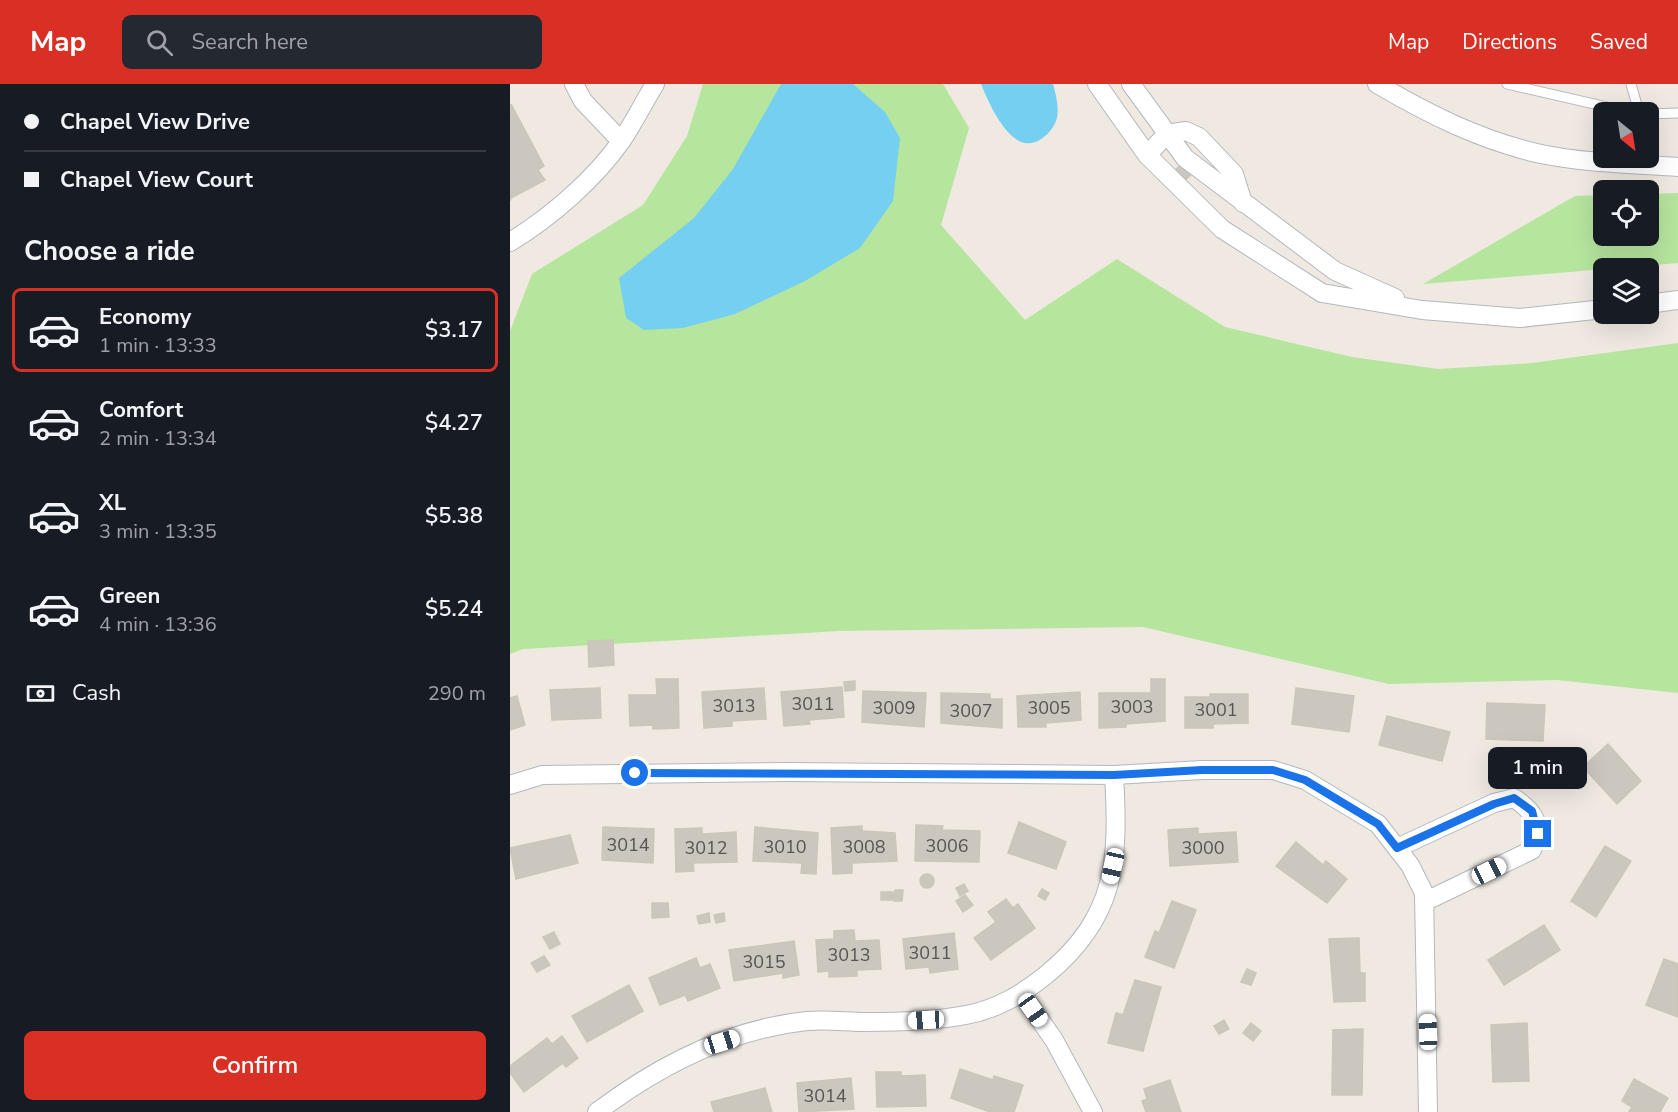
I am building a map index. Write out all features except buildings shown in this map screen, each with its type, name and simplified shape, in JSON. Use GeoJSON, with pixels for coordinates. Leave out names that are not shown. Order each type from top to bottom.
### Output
{"type":"FeatureCollection","features":[{"type":"Feature","properties":{"kind":"street"},"geometry":{"type":"LineString","coordinates":[[574,84],[583,101],[621,141]]}},
{"type":"Feature","properties":{"kind":"street"},"geometry":{"type":"LineString","coordinates":[[510,242],[568,197],[591,175],[621,141],[655,84]]}},
{"type":"Feature","properties":{"kind":"street"},"geometry":{"type":"LineString","coordinates":[[1097,84],[1147,155],[1222,229],[1322,293],[1422,310],[1520,318],[1593,310]]}},
{"type":"Feature","properties":{"kind":"street"},"geometry":{"type":"LineString","coordinates":[[1131,84],[1167,134]]}},
{"type":"Feature","properties":{"kind":"street"},"geometry":{"type":"LineString","coordinates":[[1377,84],[1426,112],[1485,138],[1542,154],[1593,158]]}},
{"type":"Feature","properties":{"kind":"street"},"geometry":{"type":"LineString","coordinates":[[1147,155],[1167,134],[1186,131],[1199,137],[1234,174],[1243,203],[1335,271],[1422,310]]}},
{"type":"Feature","properties":{"kind":"street"},"geometry":{"type":"LineString","coordinates":[[1659,164],[1678,167]]}},
{"type":"Feature","properties":{"kind":"street"},"geometry":{"type":"LineString","coordinates":[[1222,229],[1243,203]]}},
{"type":"Feature","properties":{"kind":"street"},"geometry":{"type":"LineString","coordinates":[[1659,303],[1678,300]]}},
{"type":"Feature","properties":{"kind":"street"},"geometry":{"type":"LineString","coordinates":[[510,785],[542,775],[801,772],[1114,775],[1202,770],[1273,770],[1305,780],[1378,824],[1410,865],[1424,893],[1428,1112]]}},
{"type":"Feature","properties":{"kind":"street"},"geometry":{"type":"LineString","coordinates":[[597,1112],[663,1067],[705,1047],[755,1032],[807,1021],[866,1022],[964,1016],[984,1011],[1022,994],[1058,965],[1098,916],[1107,894],[1117,835],[1114,775]]}},
{"type":"Feature","properties":{"kind":"street"},"geometry":{"type":"LineString","coordinates":[[1397,848],[1494,804],[1514,798],[1532,811],[1538,834],[1532,850],[1424,902]]}},
{"type":"Feature","properties":{"kind":"street"},"geometry":{"type":"LineString","coordinates":[[1022,994],[1054,1040],[1093,1112]]}},
{"type":"Feature","properties":{"kind":"lane"},"geometry":{"type":"LineString","coordinates":[[1507,84],[1593,104]]}},
{"type":"Feature","properties":{"kind":"lane"},"geometry":{"type":"LineString","coordinates":[[1631,84],[1636,102]]}},
{"type":"Feature","properties":{"kind":"lane"},"geometry":{"type":"LineString","coordinates":[[1659,113],[1678,112]]}},
{"type":"Feature","properties":{"kind":"green space"},"geometry":{"type":"Polygon","coordinates":[[[703,84],[943,84],[969,128],[941,225],[1025,320],[1117,259],[1225,327],[1352,357],[1438,369],[1532,363],[1678,343],[1678,693],[1557,680],[1389,684],[1143,627],[839,631],[523,649],[510,654],[510,331],[532,274],[643,205],[687,136],[703,84]]]}},
{"type":"Feature","properties":{"kind":"green space"},"geometry":{"type":"Polygon","coordinates":[[[1678,193],[1678,263],[1659,265],[1659,258],[1593,258],[1593,270],[1423,284],[1575,196],[1593,195],[1593,246],[1659,246],[1659,194],[1678,193]]]}},
{"type":"Feature","properties":{"kind":"water"},"geometry":{"type":"Polygon","coordinates":[[[781,84],[853,84],[885,112],[900,138],[893,201],[860,248],[805,281],[735,314],[683,328],[644,330],[626,318],[619,278],[694,218],[733,169],[781,84]]]}},
{"type":"Feature","properties":{"kind":"water"},"geometry":{"type":"Polygon","coordinates":[[[981,84],[1053,84],[1058,112],[1053,127],[1034,143],[1016,139],[1000,121],[981,84]]]}},
{"type":"Feature","properties":{"kind":"route"},"geometry":{"type":"LineString","coordinates":[[635,773],[1114,775],[1202,770],[1273,770],[1305,780],[1378,824],[1397,848],[1494,804],[1514,798],[1532,811],[1538,834]]}}]}
